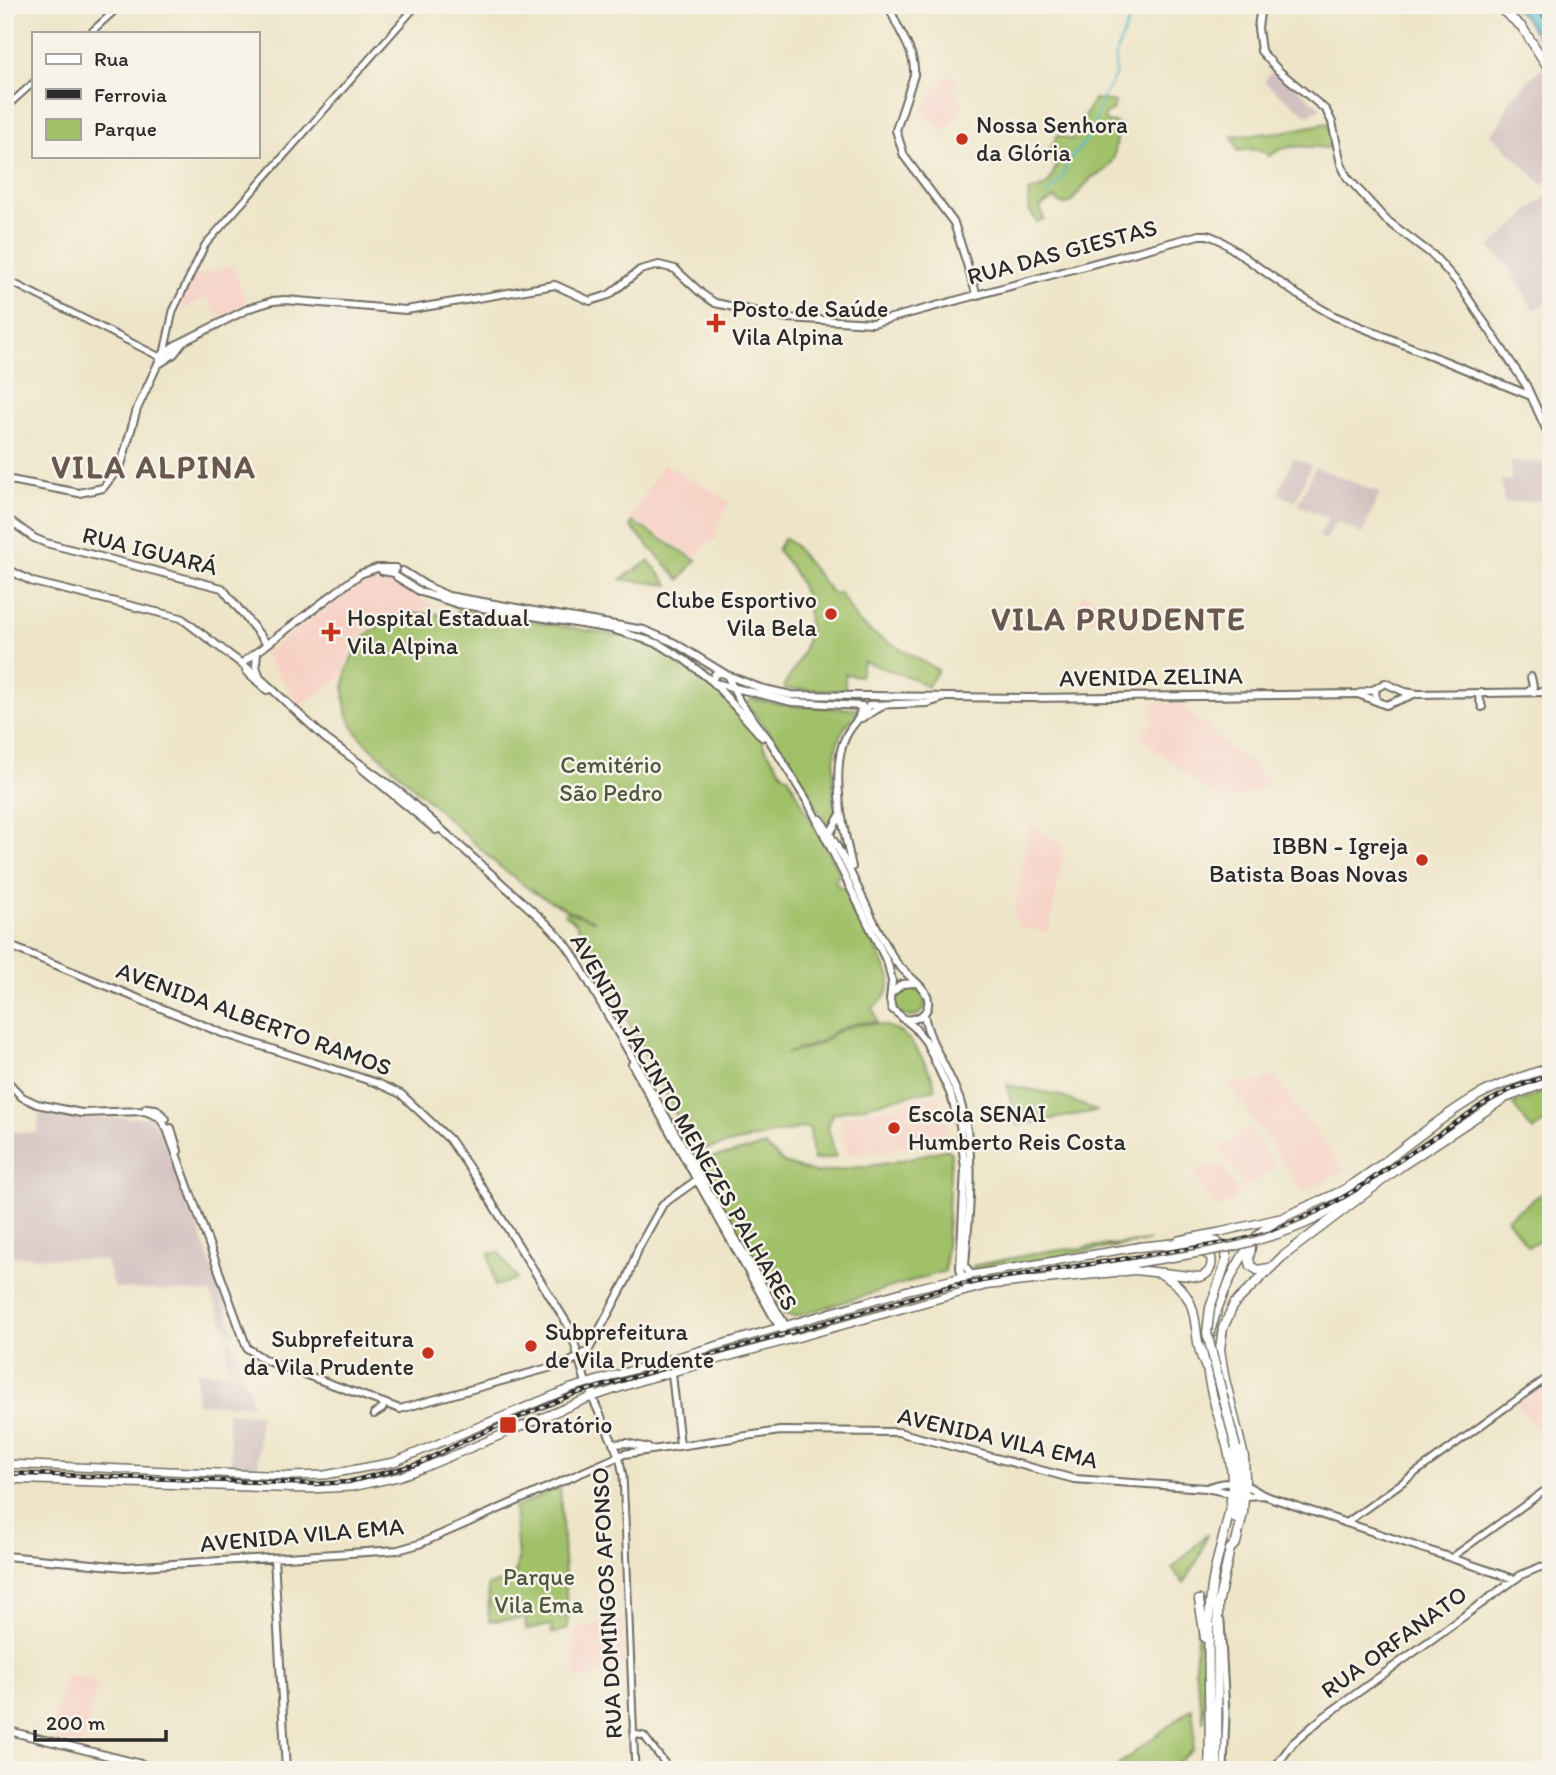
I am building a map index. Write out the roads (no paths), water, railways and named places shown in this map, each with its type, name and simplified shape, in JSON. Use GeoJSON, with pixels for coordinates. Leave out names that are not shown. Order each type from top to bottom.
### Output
{"type":"FeatureCollection","features":[{"type":"Feature","properties":{"kind":"highway"},"geometry":{"type":"LineString","coordinates":[[1496,5],[1522,27],[1551,72]]}},
{"type":"Feature","properties":{"kind":"highway"},"geometry":{"type":"LineString","coordinates":[[1540,5],[1551,19]]}},
{"type":"Feature","properties":{"kind":"highway"},"geometry":{"type":"LineString","coordinates":[[1208,1374],[1207,1350],[1213,1322],[1238,1262],[1259,1234],[1288,1216],[1309,1208],[1360,1180],[1426,1129],[1478,1096],[1551,1067]]}},
{"type":"Feature","properties":{"kind":"highway"},"geometry":{"type":"LineString","coordinates":[[1239,1482],[1244,1457],[1221,1360],[1221,1337],[1234,1304],[1271,1267],[1389,1175],[1505,1098],[1551,1081]]}},
{"type":"Feature","properties":{"kind":"highway"},"geometry":{"type":"LineString","coordinates":[[1139,1247],[1212,1241],[1225,1249],[1227,1259],[1210,1308],[1207,1333],[1240,1468],[1230,1549],[1218,1604],[1217,1770]]}},
{"type":"Feature","properties":{"kind":"highway"},"geometry":{"type":"LineString","coordinates":[[1252,1244],[1249,1259],[1251,1266],[1257,1270],[1271,1267]]}},
{"type":"Feature","properties":{"kind":"highway"},"geometry":{"type":"LineString","coordinates":[[985,1285],[1127,1271],[1202,1277],[1212,1265],[1210,1256],[1205,1252],[1161,1245]]}},
{"type":"Feature","properties":{"kind":"highway"},"geometry":{"type":"LineString","coordinates":[[1156,1272],[1177,1285],[1190,1302],[1201,1358],[1239,1482]]}},
{"type":"Feature","properties":{"kind":"highway"},"geometry":{"type":"LineString","coordinates":[[1209,1770],[1211,1593],[1230,1513],[1238,1495]]}},
{"type":"Feature","properties":{"kind":"highway"},"geometry":{"type":"LineString","coordinates":[[1199,1600],[1209,1649]]}},
{"type":"Feature","properties":{"kind":"main road"},"geometry":{"type":"LineString","coordinates":[[889,5],[897,28],[912,52],[915,66],[896,130],[899,145],[904,156],[954,223],[977,296]]}},
{"type":"Feature","properties":{"kind":"main road"},"geometry":{"type":"LineString","coordinates":[[1261,5],[1258,28],[1261,51],[1279,71],[1326,110],[1332,122],[1341,164],[1347,177],[1385,219],[1434,256],[1450,273],[1531,396],[1551,440]]}},
{"type":"Feature","properties":{"kind":"main road","name":"RUA DAS GIESTAS"},"geometry":{"type":"LineString","coordinates":[[183,342],[250,309],[278,300],[406,310],[555,285],[590,301],[609,295],[633,274],[653,265],[675,269],[715,303],[777,316],[873,323],[1183,239],[1208,235],[1226,243],[1298,295],[1334,316],[1531,396]]}},
{"type":"Feature","properties":{"kind":"main road"},"geometry":{"type":"LineString","coordinates":[[162,359],[183,342]]}},
{"type":"Feature","properties":{"kind":"main road"},"geometry":{"type":"LineString","coordinates":[[5,479],[79,493],[103,488],[121,465],[137,409],[162,359],[171,348],[183,342]]}},
{"type":"Feature","properties":{"kind":"main road","name":"RUA IGUARÁ"},"geometry":{"type":"LineString","coordinates":[[5,517],[34,538],[46,543],[222,588],[267,644]]}},
{"type":"Feature","properties":{"kind":"main road"},"geometry":{"type":"LineString","coordinates":[[5,568],[33,582],[175,615],[259,677],[353,760]]}},
{"type":"Feature","properties":{"kind":"main road"},"geometry":{"type":"LineString","coordinates":[[241,664],[356,578],[382,571],[398,572],[448,596],[644,630],[673,642],[727,675],[743,706],[830,833],[894,960],[928,996],[928,1006],[924,1014],[914,1020],[903,1019]]}},
{"type":"Feature","properties":{"kind":"main road"},"geometry":{"type":"LineString","coordinates":[[398,572],[421,592],[458,604],[612,629],[648,639],[671,651],[712,682],[774,748]]}},
{"type":"Feature","properties":{"kind":"main road"},"geometry":{"type":"LineString","coordinates":[[257,651],[256,666],[259,677]]}},
{"type":"Feature","properties":{"kind":"main road"},"geometry":{"type":"LineString","coordinates":[[241,664],[308,727],[353,760]]}},
{"type":"Feature","properties":{"kind":"main road"},"geometry":{"type":"LineString","coordinates":[[712,682],[713,676],[718,673],[760,688],[791,695],[946,697]]}},
{"type":"Feature","properties":{"kind":"main road"},"geometry":{"type":"LineString","coordinates":[[1527,693],[1533,687],[1531,677]]}},
{"type":"Feature","properties":{"kind":"main road"},"geometry":{"type":"LineString","coordinates":[[712,682],[792,702],[866,706],[928,703],[946,697]]}},
{"type":"Feature","properties":{"kind":"main road"},"geometry":{"type":"LineString","coordinates":[[1418,694],[1385,683],[1376,688],[1374,694],[1376,700],[1385,705],[1418,694],[1551,692]]}},
{"type":"Feature","properties":{"kind":"main road"},"geometry":{"type":"LineString","coordinates":[[1394,687],[1394,700]]}},
{"type":"Feature","properties":{"kind":"main road","name":"AVENIDA ZELINA"},"geometry":{"type":"LineString","coordinates":[[946,697],[1357,694],[1376,688]]}},
{"type":"Feature","properties":{"kind":"main road"},"geometry":{"type":"LineString","coordinates":[[743,706],[750,692]]}},
{"type":"Feature","properties":{"kind":"main road"},"geometry":{"type":"LineString","coordinates":[[1478,693],[1482,707]]}},
{"type":"Feature","properties":{"kind":"main road","name":"AVENIDA ZELINA"},"geometry":{"type":"LineString","coordinates":[[1357,694],[1376,700]]}},
{"type":"Feature","properties":{"kind":"main road"},"geometry":{"type":"LineString","coordinates":[[866,696],[861,700],[866,706]]}},
{"type":"Feature","properties":{"kind":"main road"},"geometry":{"type":"LineString","coordinates":[[859,720],[886,705]]}},
{"type":"Feature","properties":{"kind":"main road"},"geometry":{"type":"LineString","coordinates":[[854,876],[841,812],[839,777],[843,745],[866,706]]}},
{"type":"Feature","properties":{"kind":"main road","name":"AVENIDA JACINTO MENEZES PALHARES"},"geometry":{"type":"LineString","coordinates":[[353,760],[402,794],[560,936],[571,950],[789,1340]]}},
{"type":"Feature","properties":{"kind":"main road"},"geometry":{"type":"LineString","coordinates":[[812,809],[888,964],[893,992]]}},
{"type":"Feature","properties":{"kind":"main road"},"geometry":{"type":"LineString","coordinates":[[829,843],[830,833],[841,812]]}},
{"type":"Feature","properties":{"kind":"main road"},"geometry":{"type":"LineString","coordinates":[[824,825],[841,828],[845,833]]}},
{"type":"Feature","properties":{"kind":"main road"},"geometry":{"type":"LineString","coordinates":[[838,862],[848,876],[854,876]]}},
{"type":"Feature","properties":{"kind":"main road","name":"AVENIDA ALBERTO RAMOS"},"geometry":{"type":"LineString","coordinates":[[5,944],[222,1033],[377,1083],[401,1094],[437,1126],[462,1155],[570,1328],[586,1383]]}},
{"type":"Feature","properties":{"kind":"main road"},"geometry":{"type":"LineString","coordinates":[[915,983],[902,984],[893,992],[890,1000],[892,1009],[921,1034],[950,1093],[961,1125],[964,1154],[960,1268],[961,1278],[968,1289]]}},
{"type":"Feature","properties":{"kind":"main road"},"geometry":{"type":"LineString","coordinates":[[924,1014],[928,1030],[959,1097],[968,1132],[971,1162],[965,1265],[971,1275]]}},
{"type":"Feature","properties":{"kind":"main road"},"geometry":{"type":"LineString","coordinates":[[5,1079],[19,1093],[35,1100],[86,1110],[156,1109],[170,1127],[247,1348],[265,1360],[400,1409],[580,1358],[588,1352],[663,1203],[699,1179]]}},
{"type":"Feature","properties":{"kind":"main road"},"geometry":{"type":"LineString","coordinates":[[5,1479],[308,1489],[351,1487],[398,1478],[592,1397],[968,1289],[1242,1245],[1292,1230],[1320,1217],[1389,1175]]}},
{"type":"Feature","properties":{"kind":"main road"},"geometry":{"type":"LineString","coordinates":[[5,1464],[290,1476],[346,1472],[394,1462],[524,1406],[586,1383],[908,1290],[971,1275],[1220,1232],[1288,1216]]}},
{"type":"Feature","properties":{"kind":"main road"},"geometry":{"type":"LineString","coordinates":[[667,1360],[680,1445]]}},
{"type":"Feature","properties":{"kind":"main road"},"geometry":{"type":"LineString","coordinates":[[592,1397],[593,1389],[598,1385],[635,1369]]}},
{"type":"Feature","properties":{"kind":"main road","name":"RUA DOMINGOS AFONSO"},"geometry":{"type":"LineString","coordinates":[[592,1397],[619,1456]]}},
{"type":"Feature","properties":{"kind":"main road"},"geometry":{"type":"LineString","coordinates":[[374,1414],[384,1405]]}},
{"type":"Feature","properties":{"kind":"main road","name":"AVENIDA VILA EMA"},"geometry":{"type":"LineString","coordinates":[[5,1556],[125,1567],[386,1551],[411,1547],[619,1456],[780,1432],[898,1432],[1074,1479],[1206,1488],[1238,1495],[1263,1495]]}},
{"type":"Feature","properties":{"kind":"main road"},"geometry":{"type":"LineString","coordinates":[[613,1444],[627,1443],[653,1449]]}},
{"type":"Feature","properties":{"kind":"main road","name":"AVENIDA VILA EMA"},"geometry":{"type":"LineString","coordinates":[[1206,1488],[1239,1482],[1263,1495],[1514,1579]]}},
{"type":"Feature","properties":{"kind":"main road"},"geometry":{"type":"LineString","coordinates":[[274,1558],[286,1770]]}},
{"type":"Feature","properties":{"kind":"main road","name":"RUA ORFANATO"},"geometry":{"type":"LineString","coordinates":[[1273,1770],[1293,1743],[1321,1719],[1514,1579],[1530,1570],[1551,1566]]}},
{"type":"Feature","properties":{"kind":"main road"},"geometry":{"type":"LineString","coordinates":[[5,1730],[164,1770]]}},
{"type":"Feature","properties":{"kind":"street"},"geometry":{"type":"LineString","coordinates":[[91,32],[121,5]]}},
{"type":"Feature","properties":{"kind":"street"},"geometry":{"type":"LineString","coordinates":[[5,279],[162,359],[179,295],[205,245],[417,5]]}},
{"type":"Feature","properties":{"kind":"street"},"geometry":{"type":"LineString","coordinates":[[5,108],[32,84]]}},
{"type":"Feature","properties":{"kind":"street"},"geometry":{"type":"LineString","coordinates":[[166,337],[171,348]]}},
{"type":"Feature","properties":{"kind":"street"},"geometry":{"type":"LineString","coordinates":[[1346,1523],[1551,1375]]}},
{"type":"Feature","properties":{"kind":"street","name":"RUA DOMINGOS AFONSO"},"geometry":{"type":"LineString","coordinates":[[619,1456],[625,1507],[635,1770]]}},
{"type":"Feature","properties":{"kind":"street"},"geometry":{"type":"LineString","coordinates":[[1451,1559],[1551,1486]]}},
{"type":"Feature","properties":{"kind":"street"},"geometry":{"type":"LineString","coordinates":[[1218,1604],[1223,1641],[1226,1714],[1224,1770]]}},
{"type":"Feature","properties":{"kind":"street"},"geometry":{"type":"LineString","coordinates":[[634,1734],[644,1736],[670,1770]]}},
{"type":"Feature","properties":{"kind":"water"},"geometry":{"type":"Polygon","coordinates":[[[1511,5],[1530,5],[1541,18],[1549,35],[1551,58],[1525,18],[1511,5]]]}},
{"type":"Feature","properties":{"kind":"waterway"},"geometry":{"type":"LineString","coordinates":[[1045,197],[1061,181],[1068,162],[1086,140],[1094,124],[1102,99],[1115,76],[1116,52],[1136,5]]}},
{"type":"Feature","properties":{"kind":"railway"},"geometry":{"type":"LineString","coordinates":[[5,1473],[316,1484],[348,1482],[418,1464],[468,1439],[574,1394],[956,1285],[1232,1242],[1269,1233],[1327,1207],[1362,1186],[1483,1104],[1516,1087],[1551,1075]]}},
{"type":"Feature","properties":{"kind":"place","name":"Nossa Senhora da Glória"},"geometry":{"type":"Point","coordinates":[962,139]}},
{"type":"Feature","properties":{"kind":"place","name":"Posto de Saúde Vila Alpina"},"geometry":{"type":"Point","coordinates":[716,323]}},
{"type":"Feature","properties":{"kind":"place","name":"Clube Esportivo Vila Bela"},"geometry":{"type":"Point","coordinates":[831,614]}},
{"type":"Feature","properties":{"kind":"place","name":"Hospital Estadual Vila Alpina"},"geometry":{"type":"Point","coordinates":[331,632]}},
{"type":"Feature","properties":{"kind":"place","name":"IBBN - Igreja Batista Boas Novas"},"geometry":{"type":"Point","coordinates":[1422,860]}},
{"type":"Feature","properties":{"kind":"place","name":"Escola SENAI Humberto Reis Costa"},"geometry":{"type":"Point","coordinates":[894,1128]}},
{"type":"Feature","properties":{"kind":"place","name":"Subprefeitura de Vila Prudente"},"geometry":{"type":"Point","coordinates":[531,1346]}},
{"type":"Feature","properties":{"kind":"place","name":"Subprefeitura da Vila Prudente"},"geometry":{"type":"Point","coordinates":[428,1353]}},
{"type":"Feature","properties":{"kind":"place","name":"Oratório"},"geometry":{"type":"Point","coordinates":[508,1425]}},
{"type":"Feature","properties":{"kind":"district","name":"VILA ALPINA"},"geometry":{"type":"Point","coordinates":[154,467]}},
{"type":"Feature","properties":{"kind":"district","name":"VILA PRUDENTE"},"geometry":{"type":"Point","coordinates":[1119,619]}},
{"type":"Feature","properties":{"kind":"park label","name":"Cemitério São Pedro"},"geometry":{"type":"Point","coordinates":[611,779]}},
{"type":"Feature","properties":{"kind":"park label","name":"Parque Vila Ema"},"geometry":{"type":"Point","coordinates":[539,1591]}}]}
